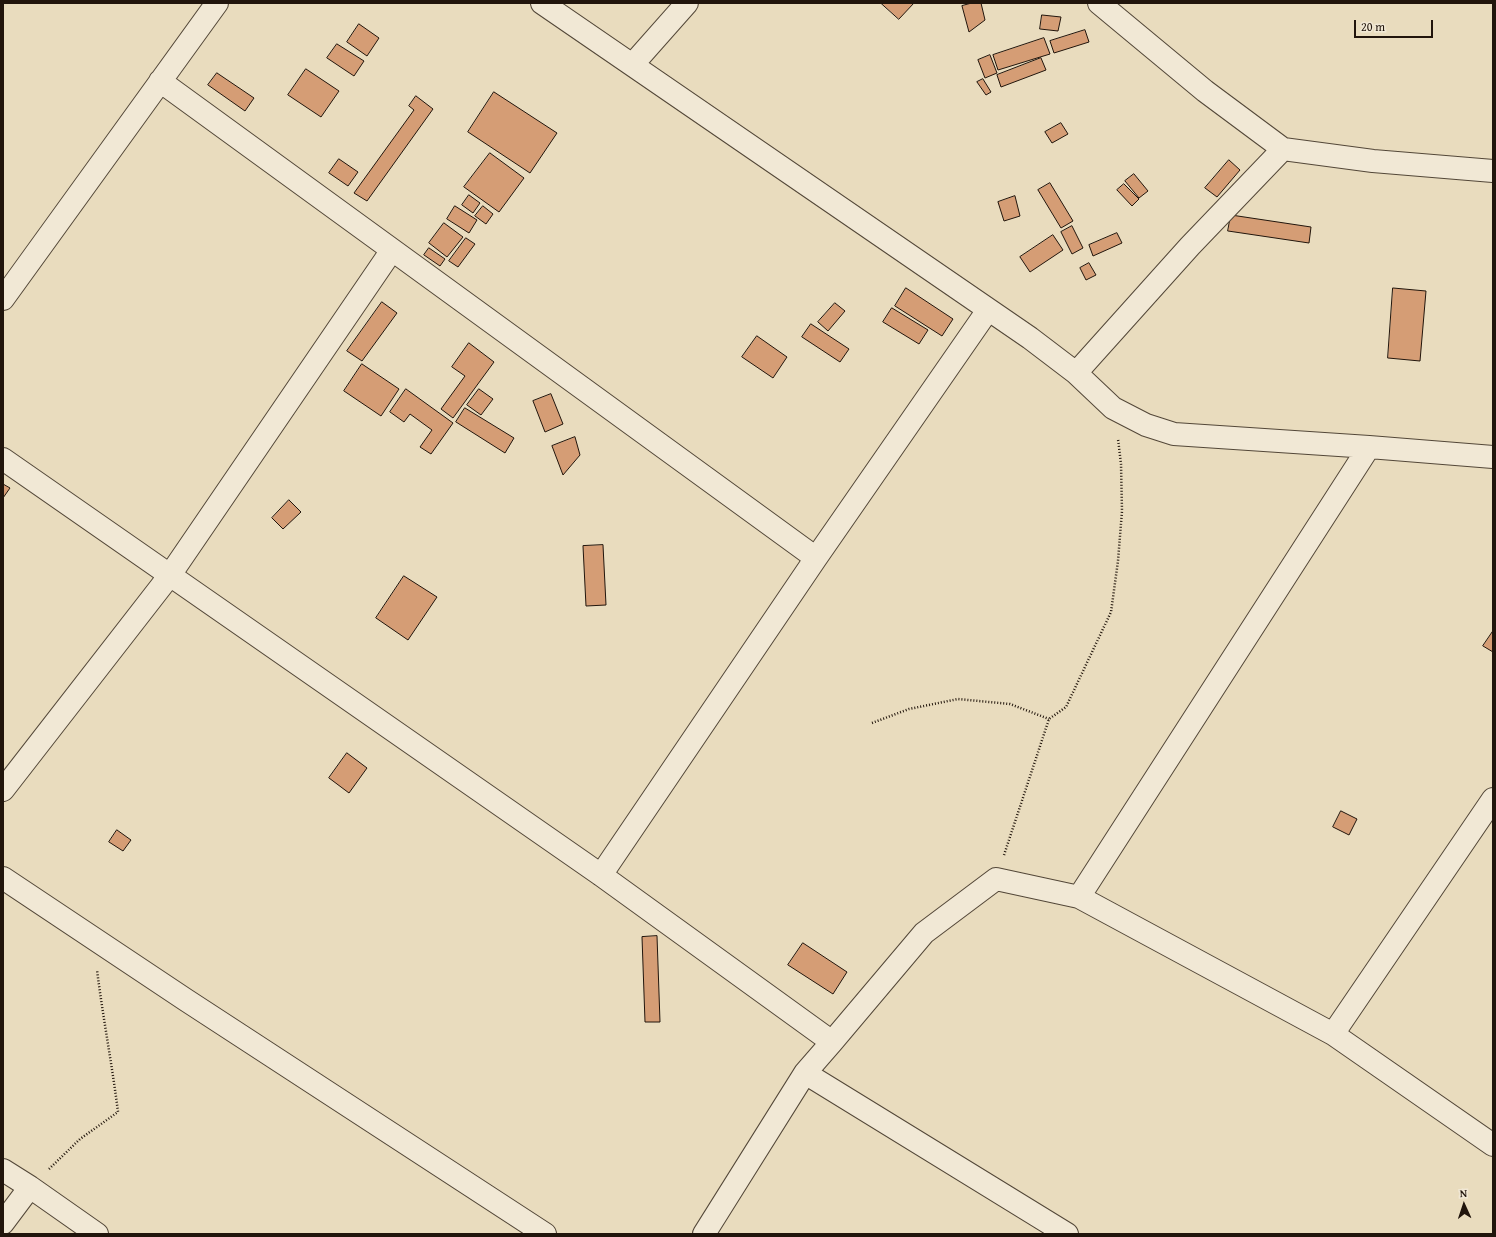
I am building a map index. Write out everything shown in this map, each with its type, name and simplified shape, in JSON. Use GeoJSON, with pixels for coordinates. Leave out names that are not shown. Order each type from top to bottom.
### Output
{"type":"FeatureCollection","features":[{"type":"Feature","properties":{"kind":"street"},"geometry":{"type":"LineString","coordinates":[[3,299],[217,3]]}},
{"type":"Feature","properties":{"kind":"street"},"geometry":{"type":"LineString","coordinates":[[542,3],[633,64],[1030,338],[1076,373],[1114,408],[1146,424],[1174,434],[1493,457]]}},
{"type":"Feature","properties":{"kind":"street"},"geometry":{"type":"LineString","coordinates":[[633,64],[686,3]]}},
{"type":"Feature","properties":{"kind":"street"},"geometry":{"type":"LineString","coordinates":[[1103,4],[1205,91],[1283,149],[1373,161],[1493,171]]}},
{"type":"Feature","properties":{"kind":"street"},"geometry":{"type":"LineString","coordinates":[[160,81],[816,558]]}},
{"type":"Feature","properties":{"kind":"street"},"geometry":{"type":"LineString","coordinates":[[1076,373],[1190,246],[1283,149]]}},
{"type":"Feature","properties":{"kind":"street"},"geometry":{"type":"LineString","coordinates":[[3,790],[170,575],[392,250]]}},
{"type":"Feature","properties":{"kind":"street"},"geometry":{"type":"LineString","coordinates":[[601,875],[816,558],[988,310]]}},
{"type":"Feature","properties":{"kind":"street"},"geometry":{"type":"LineString","coordinates":[[1079,897],[1369,447]]}},
{"type":"Feature","properties":{"kind":"street"},"geometry":{"type":"LineString","coordinates":[[3,459],[601,875],[832,1042]]}},
{"type":"Feature","properties":{"kind":"street"},"geometry":{"type":"LineString","coordinates":[[1333,1034],[1493,799]]}},
{"type":"Feature","properties":{"kind":"street"},"geometry":{"type":"LineString","coordinates":[[3,878],[545,1234]]}},
{"type":"Feature","properties":{"kind":"street"},"geometry":{"type":"LineString","coordinates":[[704,1234],[805,1073],[924,933],[996,878],[1079,897],[1333,1034],[1493,1145]]}},
{"type":"Feature","properties":{"kind":"street"},"geometry":{"type":"LineString","coordinates":[[805,1073],[1067,1234]]}},
{"type":"Feature","properties":{"kind":"street"},"geometry":{"type":"LineString","coordinates":[[3,1170],[97,1234]]}},
{"type":"Feature","properties":{"kind":"street"},"geometry":{"type":"LineString","coordinates":[[3,1223],[30,1187]]}},
{"type":"Feature","properties":{"kind":"path"},"geometry":{"type":"LineString","coordinates":[[996,878],[1049,719],[1066,707],[1111,612],[1118,561],[1122,511],[1121,464],[1114,408]]}},
{"type":"Feature","properties":{"kind":"path"},"geometry":{"type":"LineString","coordinates":[[872,723],[909,709],[958,699],[1010,704],[1049,719]]}},
{"type":"Feature","properties":{"kind":"path"},"geometry":{"type":"LineString","coordinates":[[30,1187],[80,1139],[118,1112],[114,1075],[105,1030],[93,938]]}},
{"type":"Feature","properties":{"kind":"building"},"geometry":{"type":"Polygon","coordinates":[[[881,3],[914,3],[899,19],[881,3]]]}},
{"type":"Feature","properties":{"kind":"building"},"geometry":{"type":"Polygon","coordinates":[[[972,3],[981,3],[985,20],[969,32],[962,6],[972,3]]]}},
{"type":"Feature","properties":{"kind":"building"},"geometry":{"type":"Polygon","coordinates":[[[1042,15],[1061,17],[1058,31],[1040,29],[1042,15]]]}},
{"type":"Feature","properties":{"kind":"building"},"geometry":{"type":"Polygon","coordinates":[[[359,24],[379,38],[367,56],[347,42],[359,24]]]}},
{"type":"Feature","properties":{"kind":"building"},"geometry":{"type":"Polygon","coordinates":[[[1085,30],[1089,42],[1054,53],[1050,41],[1085,30]]]}},
{"type":"Feature","properties":{"kind":"building"},"geometry":{"type":"Polygon","coordinates":[[[1044,38],[1050,54],[998,70],[993,55],[1044,38]]]}},
{"type":"Feature","properties":{"kind":"building"},"geometry":{"type":"Polygon","coordinates":[[[337,44],[364,61],[354,76],[327,58],[337,44]]]}},
{"type":"Feature","properties":{"kind":"building"},"geometry":{"type":"Polygon","coordinates":[[[990,55],[997,73],[985,78],[978,60],[990,55]]]}},
{"type":"Feature","properties":{"kind":"building"},"geometry":{"type":"Polygon","coordinates":[[[1041,58],[1046,70],[1001,87],[997,75],[1041,58]]]}},
{"type":"Feature","properties":{"kind":"building"},"geometry":{"type":"Polygon","coordinates":[[[306,69],[339,91],[321,117],[288,95],[306,69]]]}},
{"type":"Feature","properties":{"kind":"building"},"geometry":{"type":"Polygon","coordinates":[[[217,73],[254,98],[245,111],[208,85],[217,73]]]}},
{"type":"Feature","properties":{"kind":"building"},"geometry":{"type":"Polygon","coordinates":[[[983,79],[991,92],[986,95],[977,82],[983,79]]]}},
{"type":"Feature","properties":{"kind":"building"},"geometry":{"type":"Polygon","coordinates":[[[494,92],[557,133],[530,173],[468,132],[494,92]]]}},
{"type":"Feature","properties":{"kind":"building"},"geometry":{"type":"Polygon","coordinates":[[[416,96],[433,109],[367,201],[354,193],[414,110],[409,106],[416,96]]]}},
{"type":"Feature","properties":{"kind":"building"},"geometry":{"type":"Polygon","coordinates":[[[1061,123],[1068,134],[1052,143],[1045,132],[1061,123]]]}},
{"type":"Feature","properties":{"kind":"building"},"geometry":{"type":"Polygon","coordinates":[[[490,153],[524,178],[499,212],[464,187],[490,153]]]}},
{"type":"Feature","properties":{"kind":"building"},"geometry":{"type":"Polygon","coordinates":[[[339,159],[358,172],[348,186],[329,173],[339,159]]]}},
{"type":"Feature","properties":{"kind":"building"},"geometry":{"type":"Polygon","coordinates":[[[1229,160],[1240,170],[1217,197],[1205,188],[1229,160]]]}},
{"type":"Feature","properties":{"kind":"building"},"geometry":{"type":"Polygon","coordinates":[[[1134,174],[1148,191],[1139,198],[1125,181],[1134,174]]]}},
{"type":"Feature","properties":{"kind":"building"},"geometry":{"type":"Polygon","coordinates":[[[1050,183],[1073,221],[1061,228],[1038,190],[1050,183]]]}},
{"type":"Feature","properties":{"kind":"building"},"geometry":{"type":"Polygon","coordinates":[[[1124,184],[1139,199],[1132,206],[1117,190],[1124,184]]]}},
{"type":"Feature","properties":{"kind":"building"},"geometry":{"type":"Polygon","coordinates":[[[469,195],[480,203],[473,213],[462,205],[469,195]]]}},
{"type":"Feature","properties":{"kind":"building"},"geometry":{"type":"Polygon","coordinates":[[[1015,196],[1020,216],[1004,221],[998,202],[1015,196]]]}},
{"type":"Feature","properties":{"kind":"building"},"geometry":{"type":"Polygon","coordinates":[[[455,206],[477,220],[469,233],[447,219],[455,206]]]}},
{"type":"Feature","properties":{"kind":"building"},"geometry":{"type":"Polygon","coordinates":[[[483,206],[493,214],[486,224],[475,216],[483,206]]]}},
{"type":"Feature","properties":{"kind":"building"},"geometry":{"type":"Polygon","coordinates":[[[1231,215],[1311,227],[1309,243],[1228,231],[1231,215]]]}},
{"type":"Feature","properties":{"kind":"building"},"geometry":{"type":"Polygon","coordinates":[[[444,223],[463,237],[447,257],[429,243],[444,223]]]}},
{"type":"Feature","properties":{"kind":"building"},"geometry":{"type":"Polygon","coordinates":[[[1072,226],[1083,248],[1072,254],[1061,232],[1072,226]]]}},
{"type":"Feature","properties":{"kind":"building"},"geometry":{"type":"Polygon","coordinates":[[[1117,233],[1122,243],[1093,256],[1089,245],[1117,233]]]}},
{"type":"Feature","properties":{"kind":"building"},"geometry":{"type":"Polygon","coordinates":[[[1053,235],[1063,250],[1030,272],[1020,257],[1053,235]]]}},
{"type":"Feature","properties":{"kind":"building"},"geometry":{"type":"Polygon","coordinates":[[[466,238],[475,244],[458,267],[449,261],[466,238]]]}},
{"type":"Feature","properties":{"kind":"building"},"geometry":{"type":"Polygon","coordinates":[[[429,248],[445,259],[440,266],[424,255],[429,248]]]}},
{"type":"Feature","properties":{"kind":"building"},"geometry":{"type":"Polygon","coordinates":[[[1089,263],[1096,275],[1086,280],[1080,268],[1089,263]]]}},
{"type":"Feature","properties":{"kind":"building"},"geometry":{"type":"Polygon","coordinates":[[[906,288],[953,319],[942,336],[895,306],[906,288]]]}},
{"type":"Feature","properties":{"kind":"building"},"geometry":{"type":"Polygon","coordinates":[[[1393,288],[1426,291],[1420,361],[1388,358],[1393,288]]]}},
{"type":"Feature","properties":{"kind":"building"},"geometry":{"type":"Polygon","coordinates":[[[382,302],[397,313],[362,361],[347,351],[382,302]]]}},
{"type":"Feature","properties":{"kind":"building"},"geometry":{"type":"Polygon","coordinates":[[[835,303],[845,311],[828,331],[818,322],[835,303]]]}},
{"type":"Feature","properties":{"kind":"building"},"geometry":{"type":"Polygon","coordinates":[[[892,308],[928,330],[919,344],[883,322],[892,308]]]}},
{"type":"Feature","properties":{"kind":"building"},"geometry":{"type":"Polygon","coordinates":[[[811,324],[849,349],[840,362],[802,337],[811,324]]]}},
{"type":"Feature","properties":{"kind":"building"},"geometry":{"type":"Polygon","coordinates":[[[757,336],[787,357],[773,378],[742,357],[757,336]]]}},
{"type":"Feature","properties":{"kind":"building"},"geometry":{"type":"Polygon","coordinates":[[[469,343],[494,362],[453,418],[441,409],[465,376],[452,367],[469,343]]]}},
{"type":"Feature","properties":{"kind":"building"},"geometry":{"type":"Polygon","coordinates":[[[362,364],[399,389],[381,416],[344,391],[362,364]]]}},
{"type":"Feature","properties":{"kind":"building"},"geometry":{"type":"Polygon","coordinates":[[[406,389],[453,423],[431,454],[420,447],[432,430],[410,414],[404,422],[390,412],[406,389]]]}},
{"type":"Feature","properties":{"kind":"building"},"geometry":{"type":"Polygon","coordinates":[[[479,389],[493,399],[481,415],[467,405],[479,389]]]}},
{"type":"Feature","properties":{"kind":"building"},"geometry":{"type":"Polygon","coordinates":[[[551,394],[563,424],[545,432],[533,401],[551,394]]]}},
{"type":"Feature","properties":{"kind":"building"},"geometry":{"type":"Polygon","coordinates":[[[465,408],[514,438],[505,453],[456,422],[465,408]]]}},
{"type":"Feature","properties":{"kind":"building"},"geometry":{"type":"Polygon","coordinates":[[[575,437],[580,455],[563,475],[552,446],[575,437]]]}},
{"type":"Feature","properties":{"kind":"building"},"geometry":{"type":"Polygon","coordinates":[[[3,484],[10,488],[3,498],[3,484]]]}},
{"type":"Feature","properties":{"kind":"building"},"geometry":{"type":"Polygon","coordinates":[[[289,500],[301,512],[283,529],[272,518],[289,500]]]}},
{"type":"Feature","properties":{"kind":"building"},"geometry":{"type":"Polygon","coordinates":[[[603,545],[606,605],[586,606],[583,546],[603,545]]]}},
{"type":"Feature","properties":{"kind":"building"},"geometry":{"type":"Polygon","coordinates":[[[404,576],[437,597],[408,640],[376,618],[404,576]]]}},
{"type":"Feature","properties":{"kind":"building"},"geometry":{"type":"Polygon","coordinates":[[[1493,631],[1493,652],[1483,646],[1493,631]]]}},
{"type":"Feature","properties":{"kind":"building"},"geometry":{"type":"Polygon","coordinates":[[[347,753],[367,768],[349,793],[329,778],[347,753]]]}},
{"type":"Feature","properties":{"kind":"building"},"geometry":{"type":"Polygon","coordinates":[[[1341,811],[1357,819],[1349,835],[1333,827],[1341,811]]]}},
{"type":"Feature","properties":{"kind":"building"},"geometry":{"type":"Polygon","coordinates":[[[117,830],[131,840],[123,851],[109,842],[117,830]]]}},
{"type":"Feature","properties":{"kind":"building"},"geometry":{"type":"Polygon","coordinates":[[[657,936],[660,1022],[645,1022],[642,937],[657,936]]]}},
{"type":"Feature","properties":{"kind":"building"},"geometry":{"type":"Polygon","coordinates":[[[803,943],[847,972],[833,994],[788,965],[803,943]]]}}]}
